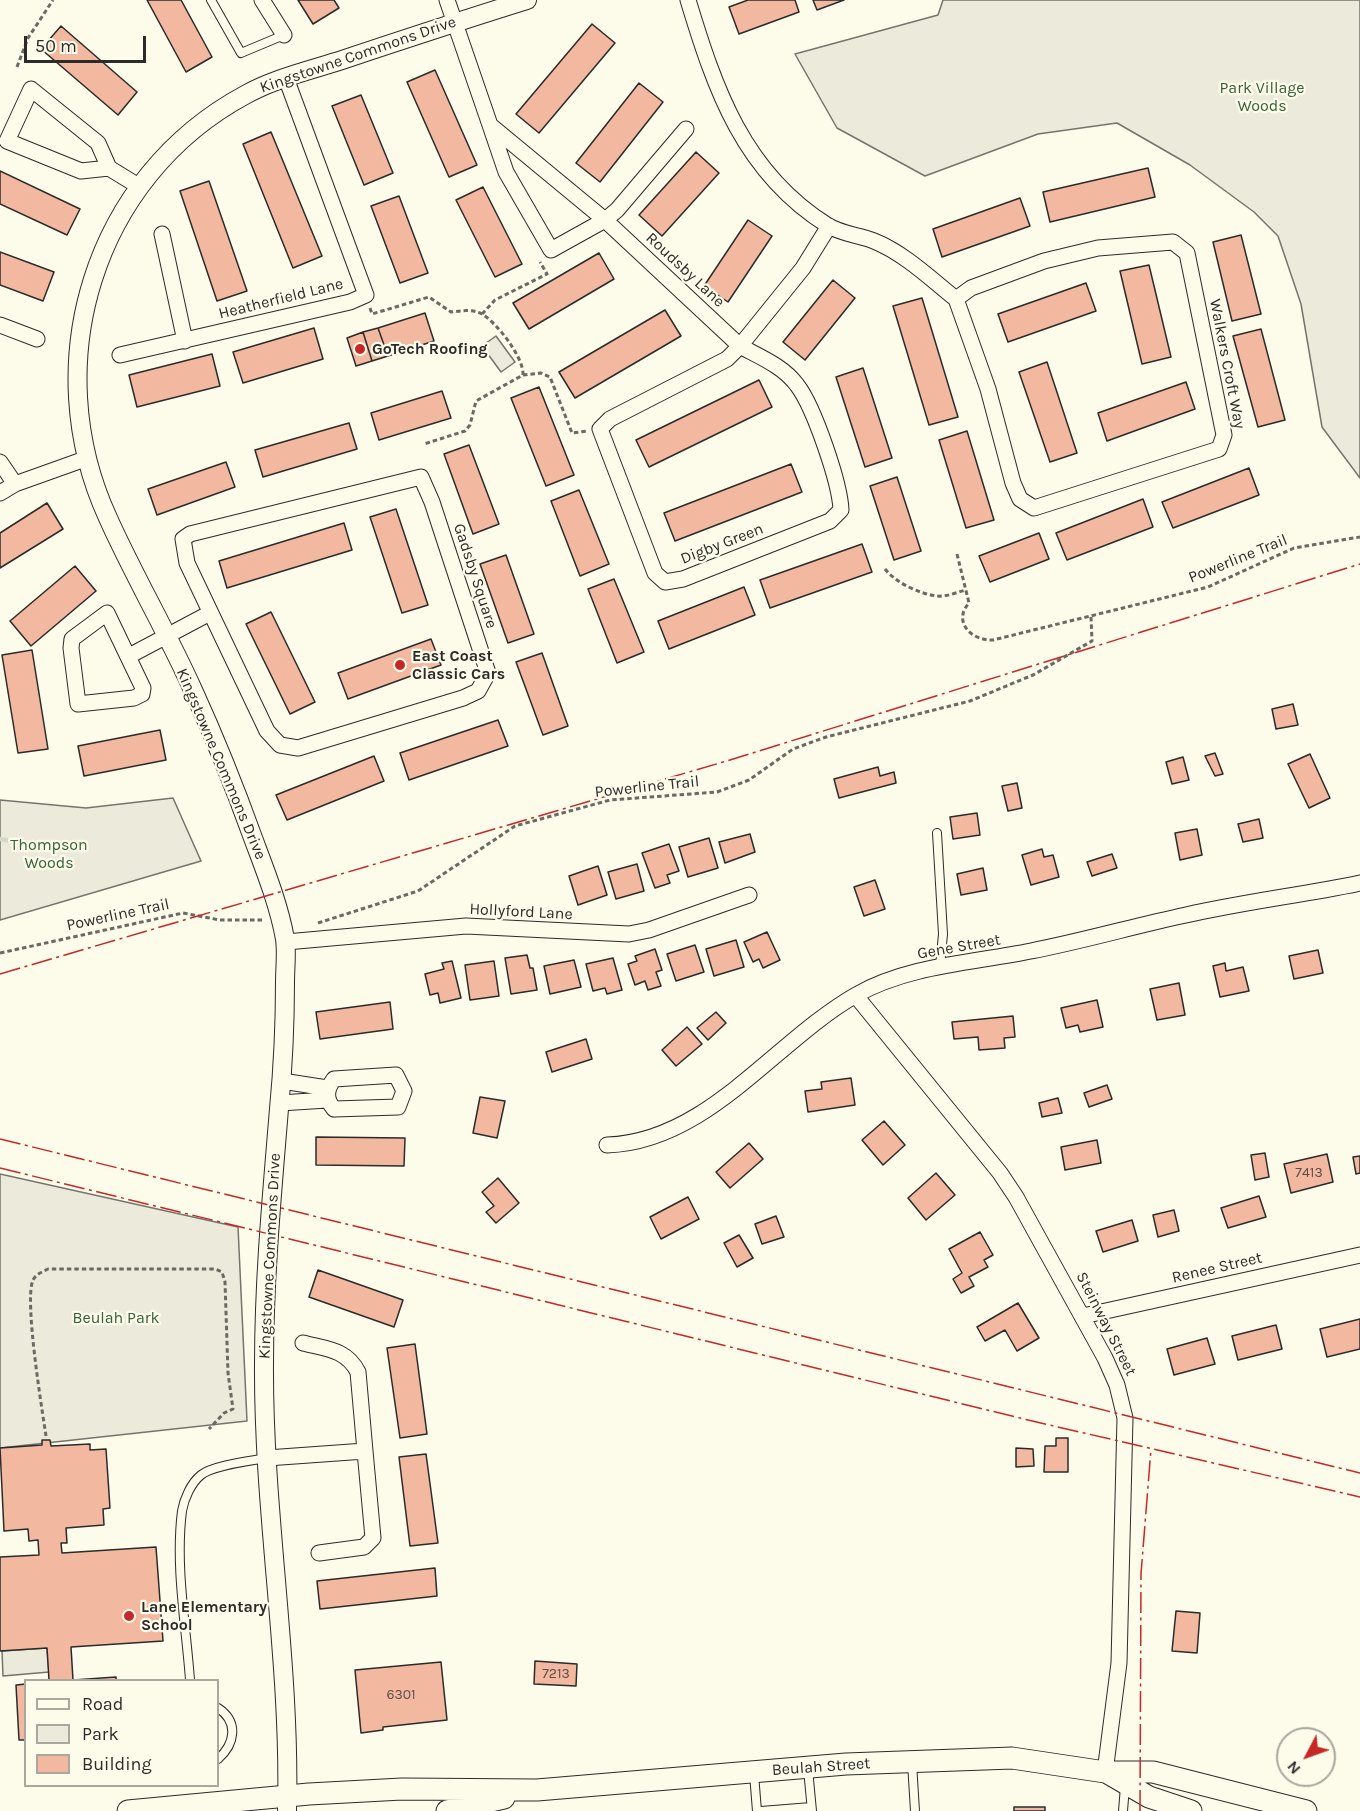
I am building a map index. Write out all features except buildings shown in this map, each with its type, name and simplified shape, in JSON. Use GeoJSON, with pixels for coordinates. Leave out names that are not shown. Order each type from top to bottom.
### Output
{"type":"FeatureCollection","features":[{"type":"Feature","properties":{"kind":"main road","name":"Beulah Street"},"geometry":{"type":"LineString","coordinates":[[128,1811],[287,1803],[402,1789],[537,1790],[808,1767],[1012,1758],[1105,1772],[1153,1772],[1306,1811]]}},
{"type":"Feature","properties":{"kind":"main road","name":"Beulah Street"},"geometry":{"type":"LineString","coordinates":[[1105,1772],[1149,1797],[1191,1811]]}},
{"type":"Feature","properties":{"kind":"main road","name":"Beulah Street"},"geometry":{"type":"LineString","coordinates":[[447,1811],[537,1790]]}},
{"type":"Feature","properties":{"kind":"street"},"geometry":{"type":"LineString","coordinates":[[262,0],[284,35]]}},
{"type":"Feature","properties":{"kind":"street"},"geometry":{"type":"LineString","coordinates":[[447,0],[506,172],[551,250],[605,220],[617,210],[686,129]]}},
{"type":"Feature","properties":{"kind":"street","name":"Kingstowne Commons Drive"},"geometry":{"type":"LineString","coordinates":[[287,1803],[283,1671],[267,1458],[263,1368],[266,1280],[282,1081],[285,942],[267,876],[240,802],[192,686],[106,514],[85,459],[76,384],[76,358],[84,309],[100,259],[126,207],[165,157],[200,124],[246,94],[286,78],[527,0]]}},
{"type":"Feature","properties":{"kind":"street"},"geometry":{"type":"LineString","coordinates":[[688,0],[713,80],[735,125],[769,173],[803,207],[829,226],[875,242],[919,268],[956,299]]}},
{"type":"Feature","properties":{"kind":"street","name":"Heatherfield Lane"},"geometry":{"type":"LineString","coordinates":[[120,355],[350,302],[366,295],[286,78]]}},
{"type":"Feature","properties":{"kind":"street"},"geometry":{"type":"LineString","coordinates":[[109,168],[81,171],[7,141],[31,88],[98,143],[109,168],[140,187]]}},
{"type":"Feature","properties":{"kind":"street","name":"Roudsby Lane"},"geometry":{"type":"LineString","coordinates":[[490,125],[605,220],[740,346]]}},
{"type":"Feature","properties":{"kind":"street"},"geometry":{"type":"LineString","coordinates":[[600,429],[610,419],[727,359],[803,268],[829,226]]}},
{"type":"Feature","properties":{"kind":"street"},"geometry":{"type":"LineString","coordinates":[[162,234],[185,341]]}},
{"type":"Feature","properties":{"kind":"street","name":"Walkers Croft Way"},"geometry":{"type":"LineString","coordinates":[[1173,242],[1187,253],[1224,435],[1219,449],[1034,508],[1020,499],[1013,483],[988,389],[956,299],[971,288],[1044,261],[1098,248],[1173,242]]}},
{"type":"Feature","properties":{"kind":"street"},"geometry":{"type":"LineString","coordinates":[[0,325],[38,339]]}},
{"type":"Feature","properties":{"kind":"street","name":"Digby Green"},"geometry":{"type":"LineString","coordinates":[[600,429],[655,573],[665,582],[683,579],[830,521],[841,510],[841,493],[807,402],[797,385],[783,370],[740,346]]}},
{"type":"Feature","properties":{"kind":"street"},"geometry":{"type":"LineString","coordinates":[[0,493],[15,484],[85,459]]}},
{"type":"Feature","properties":{"kind":"street"},"geometry":{"type":"LineString","coordinates":[[0,462],[15,484]]}},
{"type":"Feature","properties":{"kind":"street","name":"Gadsby Square"},"geometry":{"type":"LineString","coordinates":[[420,477],[432,502],[488,673],[478,691],[463,698],[298,748],[280,745],[267,731],[210,613],[187,563],[183,539],[190,534],[420,477]]}},
{"type":"Feature","properties":{"kind":"street"},"geometry":{"type":"LineString","coordinates":[[129,656],[210,613]]}},
{"type":"Feature","properties":{"kind":"street"},"geometry":{"type":"LineString","coordinates":[[107,614],[129,656],[143,687],[142,694],[134,698],[78,704],[71,648],[72,639],[80,631],[107,614]]}},
{"type":"Feature","properties":{"kind":"street","name":"Gene Street"},"geometry":{"type":"LineString","coordinates":[[607,1145],[651,1138],[686,1122],[738,1086],[856,996],[898,977],[940,966],[986,961],[1106,936],[1185,915],[1360,883]]}},
{"type":"Feature","properties":{"kind":"street","name":"Hollyford Lane"},"geometry":{"type":"LineString","coordinates":[[285,942],[466,926],[629,934],[649,930],[749,895]]}},
{"type":"Feature","properties":{"kind":"street","name":"Steinway Street"},"geometry":{"type":"LineString","coordinates":[[856,996],[1000,1173],[1041,1238],[1117,1385],[1125,1418],[1119,1663],[1105,1772]]}},
{"type":"Feature","properties":{"kind":"street"},"geometry":{"type":"LineString","coordinates":[[280,1103],[327,1094],[282,1081]]}},
{"type":"Feature","properties":{"kind":"street","name":"Renee Street"},"geometry":{"type":"LineString","coordinates":[[1083,1316],[1360,1255]]}},
{"type":"Feature","properties":{"kind":"street"},"geometry":{"type":"LineString","coordinates":[[303,1343],[343,1353],[352,1361],[358,1372],[373,1538],[364,1547],[319,1553]]}},
{"type":"Feature","properties":{"kind":"street"},"geometry":{"type":"LineString","coordinates":[[267,1458],[365,1451]]}},
{"type":"Feature","properties":{"kind":"lane"},"geometry":{"type":"LineString","coordinates":[[211,0],[242,53],[284,35]]}},
{"type":"Feature","properties":{"kind":"lane"},"geometry":{"type":"LineString","coordinates":[[937,833],[944,934],[940,966]]}},
{"type":"Feature","properties":{"kind":"lane"},"geometry":{"type":"LineString","coordinates":[[190,1679],[181,1562],[182,1509],[189,1490],[201,1475],[267,1458]]}},
{"type":"Feature","properties":{"kind":"lane"},"geometry":{"type":"LineString","coordinates":[[219,1709],[230,1720],[233,1734],[229,1749],[219,1758]]}},
{"type":"Feature","properties":{"kind":"lane"},"geometry":{"type":"LineString","coordinates":[[912,1761],[915,1811]]}},
{"type":"Feature","properties":{"kind":"lane"},"geometry":{"type":"LineString","coordinates":[[754,1772],[759,1811],[812,1809],[808,1767]]}},
{"type":"Feature","properties":{"kind":"lane"},"geometry":{"type":"LineString","coordinates":[[1123,1811],[1125,1783]]}},
{"type":"Feature","properties":{"kind":"path"},"geometry":{"type":"LineString","coordinates":[[17,67],[28,38],[53,0]]}},
{"type":"Feature","properties":{"kind":"path"},"geometry":{"type":"LineString","coordinates":[[482,314],[495,300],[547,274],[537,256],[551,250]]}},
{"type":"Feature","properties":{"kind":"path"},"geometry":{"type":"LineString","coordinates":[[366,295],[372,314],[429,297],[436,301],[442,309],[451,312],[468,310],[482,314],[516,350],[523,365],[523,375]]}},
{"type":"Feature","properties":{"kind":"path"},"geometry":{"type":"LineString","coordinates":[[424,444],[465,431],[470,425],[476,401],[523,375],[541,373],[549,377],[572,433],[600,429]]}},
{"type":"Feature","properties":{"kind":"path","name":"Powerline Trail"},"geometry":{"type":"LineString","coordinates":[[966,590],[969,603],[964,614],[964,624],[970,634],[980,640],[993,640],[1208,588],[1294,548],[1360,537]]}},
{"type":"Feature","properties":{"kind":"path"},"geometry":{"type":"LineString","coordinates":[[885,569],[890,575],[915,590],[938,596],[966,590],[957,554]]}},
{"type":"Feature","properties":{"kind":"path","name":"Powerline Trail"},"geometry":{"type":"LineString","coordinates":[[314,924],[418,891],[515,826],[610,801],[717,792],[748,780],[793,749],[826,737],[980,696],[1033,675],[1092,641],[1090,617]]}},
{"type":"Feature","properties":{"kind":"path","name":"Powerline Trail"},"geometry":{"type":"LineString","coordinates":[[0,953],[183,913],[220,920],[280,922]]}},
{"type":"Feature","properties":{"kind":"path"},"geometry":{"type":"LineString","coordinates":[[46,1436],[35,1368],[31,1287],[38,1274],[48,1269],[215,1269],[222,1272],[225,1282],[232,1409],[224,1413],[209,1429]]}},
{"type":"Feature","properties":{"kind":"green space","name":"Park Village Woods"},"geometry":{"type":"Polygon","coordinates":[[[943,0],[1360,0],[1360,478],[1322,427],[1301,304],[1278,236],[1254,212],[1190,165],[1117,123],[1038,134],[925,176],[837,128],[795,54],[938,15],[943,0]]]}},
{"type":"Feature","properties":{"kind":"green space"},"geometry":{"type":"Polygon","coordinates":[[[496,336],[515,362],[501,372],[482,346],[496,336]]]}},
{"type":"Feature","properties":{"kind":"green space","name":"Thompson Woods"},"geometry":{"type":"Polygon","coordinates":[[[173,798],[201,861],[0,920],[0,800],[86,808],[173,798]]]}},
{"type":"Feature","properties":{"kind":"green space","name":"Beulah Park"},"geometry":{"type":"Polygon","coordinates":[[[0,1174],[238,1227],[247,1421],[0,1448],[0,1174]]]}},
{"type":"Feature","properties":{"kind":"green space"},"geometry":{"type":"Polygon","coordinates":[[[47,1648],[49,1672],[3,1676],[2,1651],[47,1648]]]}},
{"type":"Feature","properties":{"kind":"waterway"},"geometry":{"type":"LineString","coordinates":[[0,839],[30,845]]}},
{"type":"Feature","properties":{"kind":"power"},"geometry":{"type":"LineString","coordinates":[[0,974],[730,760],[1360,564]]}},
{"type":"Feature","properties":{"kind":"power"},"geometry":{"type":"LineString","coordinates":[[0,1139],[1360,1473]]}},
{"type":"Feature","properties":{"kind":"power"},"geometry":{"type":"LineString","coordinates":[[0,1168],[1028,1420],[1360,1497]]}},
{"type":"Feature","properties":{"kind":"power"},"geometry":{"type":"LineString","coordinates":[[1140,1811],[1141,1574],[1151,1449]]}},
{"type":"Feature","properties":{"kind":"place","name":"GoTech Roofing"},"geometry":{"type":"Point","coordinates":[360,349]}},
{"type":"Feature","properties":{"kind":"place","name":"East Coast Classic Cars"},"geometry":{"type":"Point","coordinates":[400,665]}},
{"type":"Feature","properties":{"kind":"place","name":"Lane Elementary School"},"geometry":{"type":"Point","coordinates":[129,1616]}}]}
